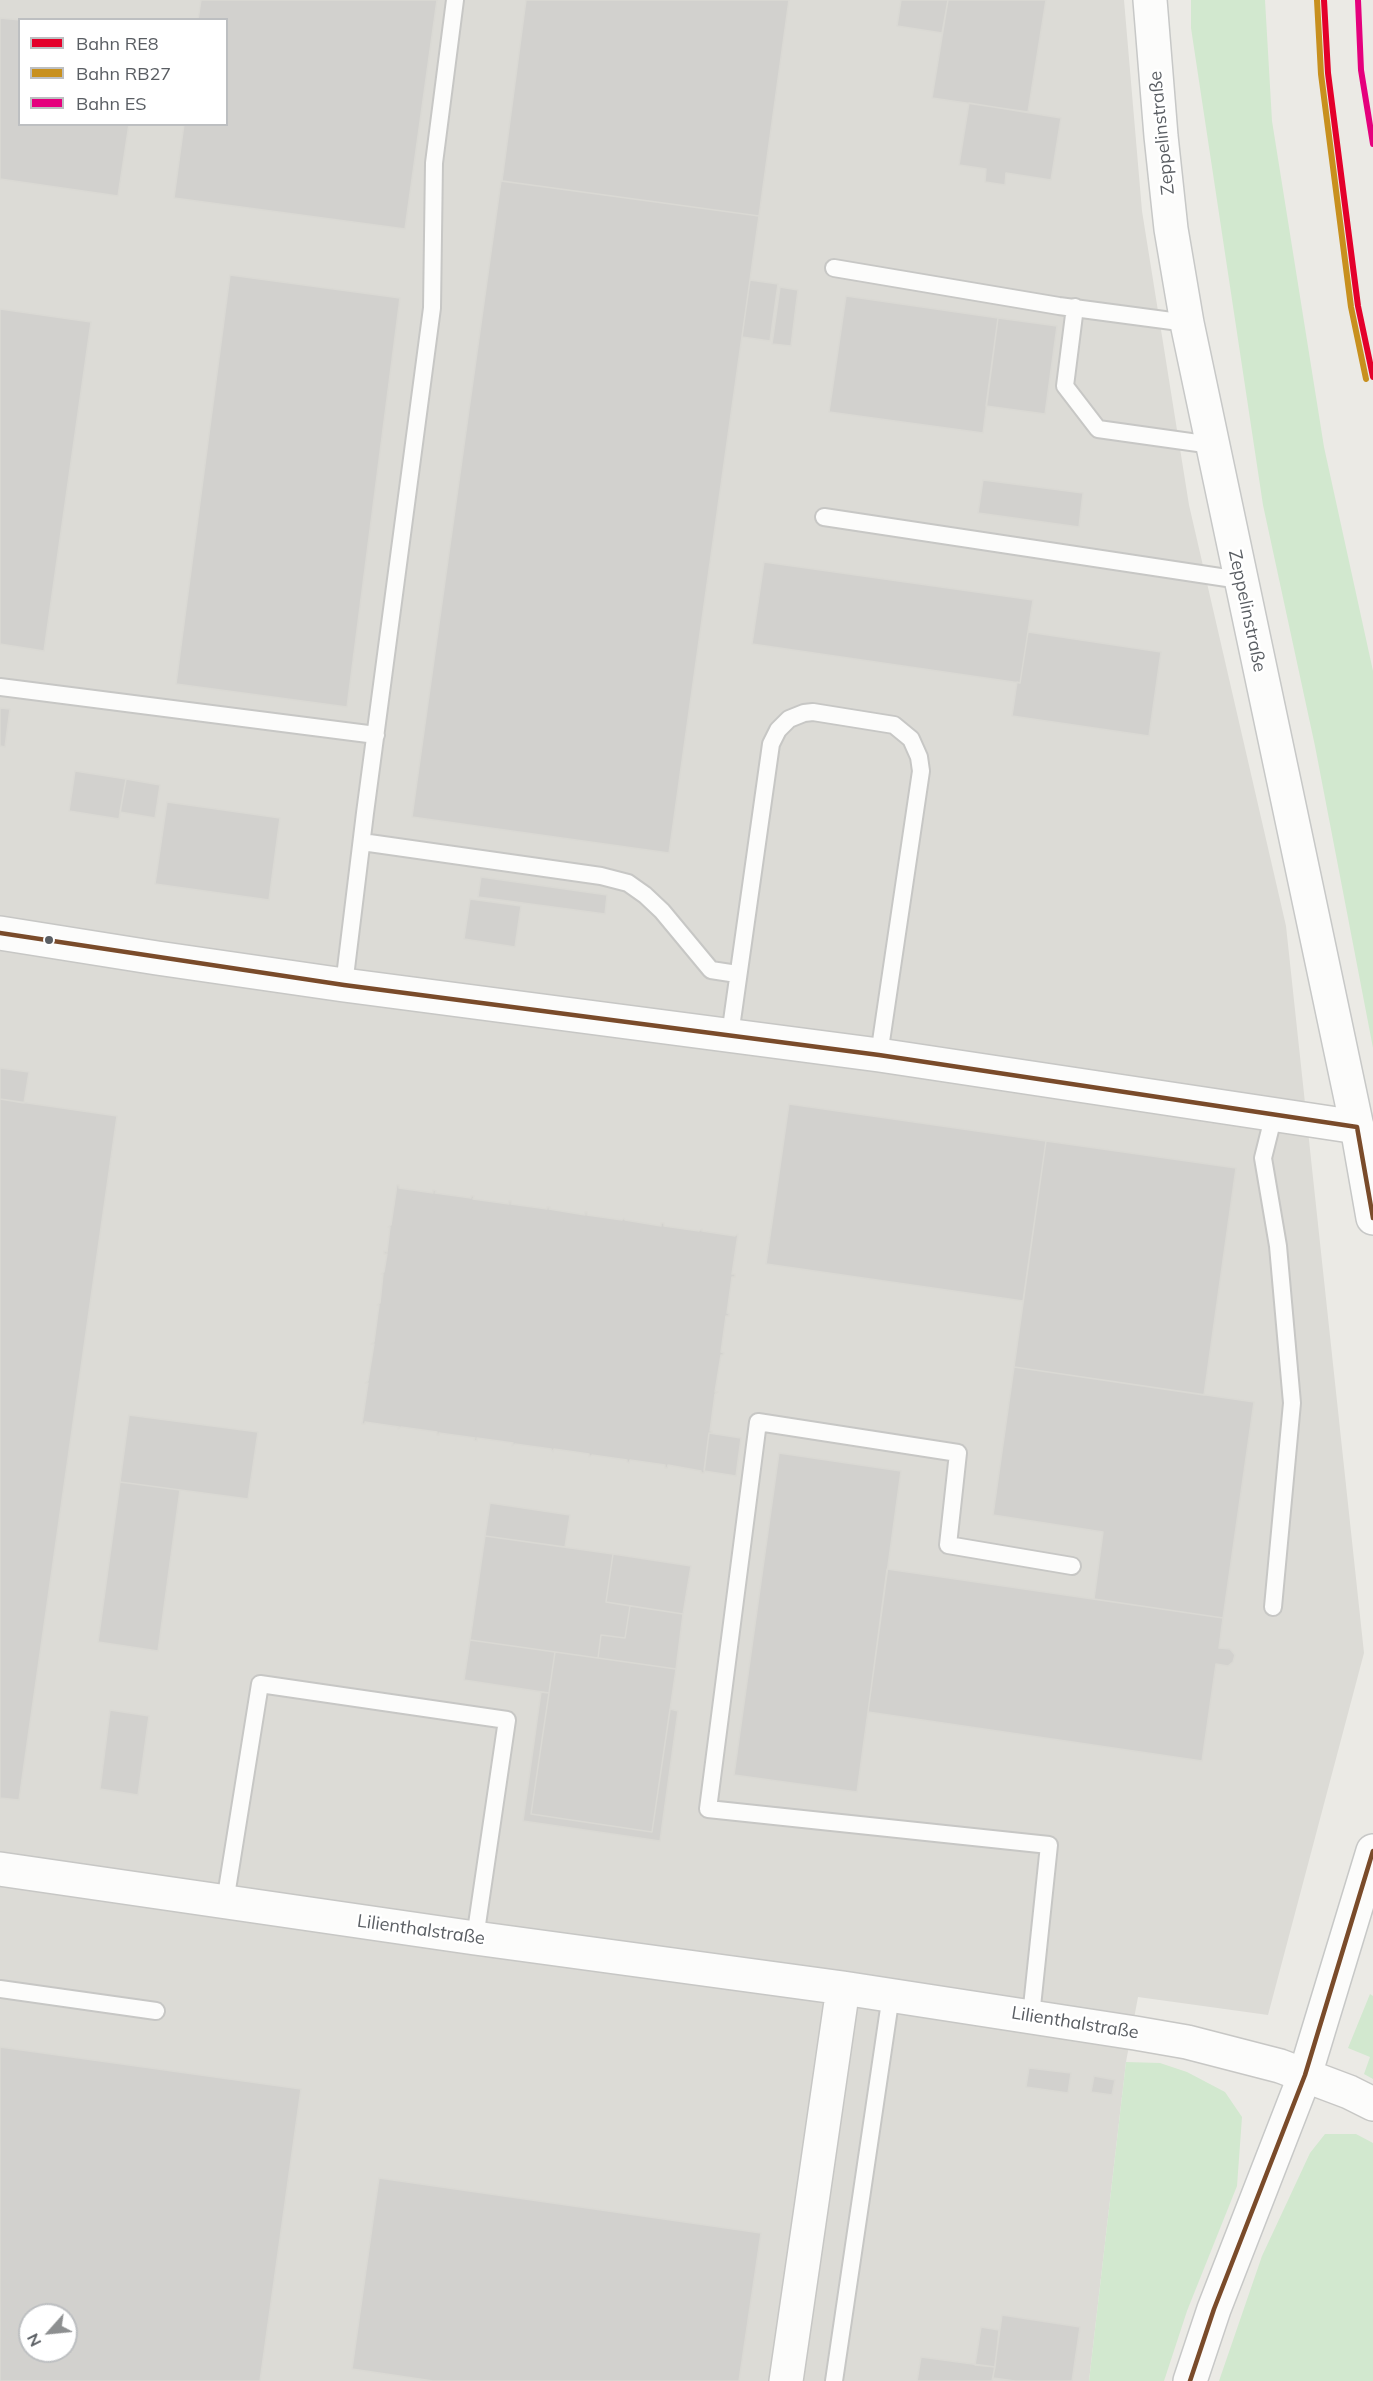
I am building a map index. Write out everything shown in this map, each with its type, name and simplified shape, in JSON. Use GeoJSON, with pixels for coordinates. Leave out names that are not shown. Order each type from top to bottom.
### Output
{"type":"FeatureCollection","features":[{"type":"Feature","properties":{"kind":"street","name":"Zeppelinstraße"},"geometry":{"type":"LineString","coordinates":[[1150,0],[1171,229],[1186,323],[1357,1127],[1373,1218]]}},
{"type":"Feature","properties":{"kind":"street"},"geometry":{"type":"LineString","coordinates":[[0,933],[344,985],[879,1055],[1357,1127]]}},
{"type":"Feature","properties":{"kind":"street"},"geometry":{"type":"LineString","coordinates":[[1190,2381],[1214,2309],[1305,2075],[1373,1851]]}},
{"type":"Feature","properties":{"kind":"street","name":"Lilienthalstraße"},"geometry":{"type":"LineString","coordinates":[[0,1869],[843,1988],[1187,2042],[1280,2066],[1349,2092],[1373,2104]]}},
{"type":"Feature","properties":{"kind":"street"},"geometry":{"type":"LineString","coordinates":[[786,2381],[843,1988]]}},
{"type":"Feature","properties":{"kind":"lane"},"geometry":{"type":"LineString","coordinates":[[344,985],[432,308],[434,163],[455,0]]}},
{"type":"Feature","properties":{"kind":"lane"},"geometry":{"type":"LineString","coordinates":[[834,268],[1075,308],[1186,323]]}},
{"type":"Feature","properties":{"kind":"lane"},"geometry":{"type":"LineString","coordinates":[[1075,308],[1065,386],[1098,429],[1212,445]]}},
{"type":"Feature","properties":{"kind":"lane"},"geometry":{"type":"LineString","coordinates":[[824,517],[1240,580]]}},
{"type":"Feature","properties":{"kind":"lane"},"geometry":{"type":"LineString","coordinates":[[0,687],[376,735]]}},
{"type":"Feature","properties":{"kind":"lane"},"geometry":{"type":"LineString","coordinates":[[730,1035],[770,750],[778,730],[796,716],[813,712],[897,726],[914,744],[919,757],[921,771],[879,1055]]}},
{"type":"Feature","properties":{"kind":"lane"},"geometry":{"type":"LineString","coordinates":[[362,842],[601,876],[628,883],[662,911],[711,970],[737,974]]}},
{"type":"Feature","properties":{"kind":"lane"},"geometry":{"type":"LineString","coordinates":[[1273,1607],[1292,1403],[1278,1246],[1263,1158],[1274,1114]]}},
{"type":"Feature","properties":{"kind":"lane"},"geometry":{"type":"LineString","coordinates":[[1031,2016],[1049,1845],[708,1809],[758,1422],[958,1453],[948,1545],[1072,1566]]}},
{"type":"Feature","properties":{"kind":"lane"},"geometry":{"type":"LineString","coordinates":[[225,1902],[260,1684],[271,1685],[507,1720],[476,1938]]}},
{"type":"Feature","properties":{"kind":"lane"},"geometry":{"type":"LineString","coordinates":[[0,1989],[156,2011]]}},
{"type":"Feature","properties":{"kind":"lane"},"geometry":{"type":"LineString","coordinates":[[834,2381],[891,1995]]}},
{"type":"Feature","properties":{"kind":"shaded area"},"geometry":{"type":"Polygon","coordinates":[[[0,0],[1124,0],[1142,211],[1189,505],[1286,926],[1364,1653],[1268,2015],[1138,1997],[1126,2062],[1089,2381],[0,2381],[0,0]]]}},
{"type":"Feature","properties":{"kind":"green space"},"geometry":{"type":"Polygon","coordinates":[[[1191,0],[1265,0],[1272,121],[1324,447],[1373,671],[1373,1048],[1315,746],[1263,505],[1191,28],[1191,0]]]}},
{"type":"Feature","properties":{"kind":"green space"},"geometry":{"type":"Polygon","coordinates":[[[1370,1994],[1373,1996],[1373,2079],[1364,2074],[1370,2057],[1348,2048],[1370,1994]]]}},
{"type":"Feature","properties":{"kind":"green space"},"geometry":{"type":"Polygon","coordinates":[[[1126,2062],[1160,2063],[1187,2072],[1225,2092],[1242,2117],[1237,2186],[1187,2311],[1164,2381],[1089,2381],[1126,2062]]]}},
{"type":"Feature","properties":{"kind":"green space"},"geometry":{"type":"Polygon","coordinates":[[[1325,2134],[1356,2134],[1373,2143],[1373,2381],[1219,2381],[1262,2256],[1310,2153],[1325,2134]]]}},
{"type":"Feature","properties":{"kind":"building"},"geometry":{"type":"Polygon","coordinates":[[[201,0],[437,0],[405,229],[174,198],[184,126],[228,126],[228,18],[198,18],[201,0]]]}},
{"type":"Feature","properties":{"kind":"building"},"geometry":{"type":"Polygon","coordinates":[[[526,0],[789,0],[759,216],[502,181],[526,0]]]}},
{"type":"Feature","properties":{"kind":"building"},"geometry":{"type":"Polygon","coordinates":[[[901,0],[948,0],[942,33],[897,26],[901,0]]]}},
{"type":"Feature","properties":{"kind":"building"},"geometry":{"type":"Polygon","coordinates":[[[948,0],[1046,0],[1028,112],[932,98],[948,0]]]}},
{"type":"Feature","properties":{"kind":"building"},"geometry":{"type":"Polygon","coordinates":[[[0,18],[18,20],[18,126],[129,126],[118,196],[0,179],[0,18]]]}},
{"type":"Feature","properties":{"kind":"building"},"geometry":{"type":"Polygon","coordinates":[[[969,103],[1061,118],[1051,180],[1006,173],[1005,185],[985,182],[986,169],[959,165],[969,103]]]}},
{"type":"Feature","properties":{"kind":"building"},"geometry":{"type":"Polygon","coordinates":[[[501,181],[759,216],[669,853],[412,817],[501,181]]]}},
{"type":"Feature","properties":{"kind":"building"},"geometry":{"type":"Polygon","coordinates":[[[230,275],[400,298],[347,707],[176,684],[230,275]]]}},
{"type":"Feature","properties":{"kind":"building"},"geometry":{"type":"Polygon","coordinates":[[[750,280],[778,284],[770,341],[742,337],[750,280]]]}},
{"type":"Feature","properties":{"kind":"building"},"geometry":{"type":"Polygon","coordinates":[[[780,287],[798,290],[791,346],[772,344],[780,287]]]}},
{"type":"Feature","properties":{"kind":"building"},"geometry":{"type":"Polygon","coordinates":[[[846,296],[998,318],[983,433],[829,412],[846,296]]]}},
{"type":"Feature","properties":{"kind":"building"},"geometry":{"type":"Polygon","coordinates":[[[0,309],[91,322],[44,651],[0,644],[0,309]]]}},
{"type":"Feature","properties":{"kind":"building"},"geometry":{"type":"Polygon","coordinates":[[[998,318],[1057,326],[1045,414],[986,406],[998,318]]]}},
{"type":"Feature","properties":{"kind":"building"},"geometry":{"type":"Polygon","coordinates":[[[983,480],[1083,493],[1079,527],[978,513],[983,480]]]}},
{"type":"Feature","properties":{"kind":"building"},"geometry":{"type":"Polygon","coordinates":[[[764,562],[1033,600],[1020,683],[752,644],[764,562]]]}},
{"type":"Feature","properties":{"kind":"building"},"geometry":{"type":"Polygon","coordinates":[[[1028,632],[1161,652],[1149,736],[1012,716],[1028,632]]]}},
{"type":"Feature","properties":{"kind":"building"},"geometry":{"type":"Polygon","coordinates":[[[0,708],[10,709],[5,747],[0,746],[0,708]]]}},
{"type":"Feature","properties":{"kind":"building"},"geometry":{"type":"Polygon","coordinates":[[[75,771],[126,779],[119,819],[69,811],[75,771]]]}},
{"type":"Feature","properties":{"kind":"building"},"geometry":{"type":"Polygon","coordinates":[[[126,779],[160,785],[155,818],[120,812],[126,779]]]}},
{"type":"Feature","properties":{"kind":"building"},"geometry":{"type":"Polygon","coordinates":[[[167,802],[280,818],[269,900],[155,884],[167,802]]]}},
{"type":"Feature","properties":{"kind":"building"},"geometry":{"type":"Polygon","coordinates":[[[481,877],[607,895],[605,914],[478,897],[481,877]]]}},
{"type":"Feature","properties":{"kind":"building"},"geometry":{"type":"Polygon","coordinates":[[[470,899],[521,906],[515,947],[464,939],[470,899]]]}},
{"type":"Feature","properties":{"kind":"building"},"geometry":{"type":"Polygon","coordinates":[[[0,1068],[29,1072],[24,1103],[0,1099],[0,1068]]]}},
{"type":"Feature","properties":{"kind":"building"},"geometry":{"type":"Polygon","coordinates":[[[0,1099],[117,1116],[19,1800],[0,1798],[0,1099]]]}},
{"type":"Feature","properties":{"kind":"building"},"geometry":{"type":"Polygon","coordinates":[[[789,1104],[1046,1141],[1023,1301],[766,1264],[789,1104]]]}},
{"type":"Feature","properties":{"kind":"building"},"geometry":{"type":"Polygon","coordinates":[[[1046,1141],[1236,1168],[1204,1395],[1014,1367],[1046,1141]]]}},
{"type":"Feature","properties":{"kind":"building"},"geometry":{"type":"Polygon","coordinates":[[[397,1185],[399,1188],[433,1193],[433,1190],[436,1191],[435,1193],[471,1198],[474,1196],[473,1199],[509,1204],[511,1201],[511,1204],[547,1209],[550,1207],[549,1209],[585,1215],[587,1212],[587,1215],[622,1220],[624,1218],[661,1226],[661,1223],[664,1223],[664,1226],[699,1231],[702,1229],[702,1231],[735,1236],[738,1234],[732,1274],[735,1274],[735,1277],[732,1277],[727,1313],[729,1316],[726,1316],[721,1352],[724,1353],[721,1355],[715,1392],[718,1392],[715,1394],[710,1431],[712,1433],[709,1433],[704,1473],[668,1465],[665,1468],[665,1465],[630,1460],[629,1463],[627,1460],[592,1455],[589,1457],[589,1454],[554,1449],[553,1452],[551,1449],[515,1444],[512,1446],[513,1443],[477,1438],[477,1441],[474,1440],[475,1438],[439,1433],[437,1435],[437,1432],[401,1427],[398,1429],[399,1427],[365,1422],[362,1424],[368,1383],[365,1383],[368,1381],[374,1344],[371,1344],[374,1342],[379,1305],[377,1305],[380,1303],[383,1274],[381,1274],[384,1272],[387,1254],[384,1254],[384,1251],[387,1252],[390,1227],[388,1227],[391,1225],[397,1185]]]}},
{"type":"Feature","properties":{"kind":"building"},"geometry":{"type":"Polygon","coordinates":[[[1014,1367],[1254,1402],[1223,1618],[1094,1599],[1103,1532],[993,1515],[1014,1367]]]}},
{"type":"Feature","properties":{"kind":"building"},"geometry":{"type":"Polygon","coordinates":[[[129,1415],[258,1432],[248,1499],[120,1482],[129,1415]]]}},
{"type":"Feature","properties":{"kind":"building"},"geometry":{"type":"Polygon","coordinates":[[[709,1433],[741,1438],[736,1476],[704,1471],[709,1433]]]}},
{"type":"Feature","properties":{"kind":"building"},"geometry":{"type":"Polygon","coordinates":[[[779,1453],[901,1471],[857,1792],[734,1775],[779,1453]]]}},
{"type":"Feature","properties":{"kind":"building"},"geometry":{"type":"Polygon","coordinates":[[[120,1482],[180,1490],[158,1651],[98,1642],[120,1482]]]}},
{"type":"Feature","properties":{"kind":"building"},"geometry":{"type":"Polygon","coordinates":[[[490,1503],[570,1515],[565,1547],[485,1536],[490,1503]]]}},
{"type":"Feature","properties":{"kind":"building"},"geometry":{"type":"Polygon","coordinates":[[[485,1536],[613,1554],[606,1602],[630,1606],[625,1638],[601,1635],[598,1658],[470,1640],[485,1536]]]}},
{"type":"Feature","properties":{"kind":"building"},"geometry":{"type":"Polygon","coordinates":[[[613,1554],[691,1566],[683,1614],[606,1602],[613,1554]]]}},
{"type":"Feature","properties":{"kind":"building"},"geometry":{"type":"Polygon","coordinates":[[[887,1569],[1223,1618],[1219,1648],[1230,1649],[1235,1655],[1233,1662],[1228,1666],[1216,1664],[1202,1761],[868,1712],[887,1569]]]}},
{"type":"Feature","properties":{"kind":"building"},"geometry":{"type":"Polygon","coordinates":[[[630,1606],[683,1614],[676,1669],[598,1658],[601,1635],[625,1638],[630,1606]]]}},
{"type":"Feature","properties":{"kind":"building"},"geometry":{"type":"Polygon","coordinates":[[[470,1640],[555,1652],[549,1693],[464,1680],[470,1640]]]}},
{"type":"Feature","properties":{"kind":"building"},"geometry":{"type":"Polygon","coordinates":[[[555,1652],[676,1669],[652,1832],[531,1814],[555,1652]]]}},
{"type":"Feature","properties":{"kind":"building"},"geometry":{"type":"Polygon","coordinates":[[[541,1692],[549,1693],[531,1814],[652,1832],[670,1709],[678,1711],[660,1841],[523,1821],[541,1692]]]}},
{"type":"Feature","properties":{"kind":"building"},"geometry":{"type":"Polygon","coordinates":[[[110,1710],[149,1716],[138,1795],[100,1789],[110,1710]]]}},
{"type":"Feature","properties":{"kind":"building"},"geometry":{"type":"Polygon","coordinates":[[[0,2047],[301,2089],[260,2381],[0,2381],[0,2047]]]}},
{"type":"Feature","properties":{"kind":"building"},"geometry":{"type":"Polygon","coordinates":[[[1029,2068],[1071,2073],[1068,2093],[1026,2087],[1029,2068]]]}},
{"type":"Feature","properties":{"kind":"building"},"geometry":{"type":"Polygon","coordinates":[[[1094,2076],[1115,2080],[1112,2095],[1091,2092],[1094,2076]]]}},
{"type":"Feature","properties":{"kind":"building"},"geometry":{"type":"Polygon","coordinates":[[[379,2178],[761,2233],[739,2381],[433,2381],[352,2369],[379,2178]]]}},
{"type":"Feature","properties":{"kind":"building"},"geometry":{"type":"Polygon","coordinates":[[[1002,2315],[1080,2327],[1072,2381],[1015,2381],[993,2378],[1002,2315]]]}},
{"type":"Feature","properties":{"kind":"building"},"geometry":{"type":"Polygon","coordinates":[[[981,2327],[999,2330],[995,2367],[975,2365],[981,2327]]]}},
{"type":"Feature","properties":{"kind":"building"},"geometry":{"type":"Polygon","coordinates":[[[921,2357],[995,2367],[992,2381],[917,2381],[921,2357]]]}},
{"type":"Feature","properties":{"kind":"rail line","name":"RB27"},"geometry":{"type":"LineString","coordinates":[[1317,0],[1321,74],[1351,307],[1366,379]]}},
{"type":"Feature","properties":{"kind":"rail line","name":"RE8"},"geometry":{"type":"LineString","coordinates":[[1324,0],[1328,73],[1358,306],[1373,377]]}},
{"type":"Feature","properties":{"kind":"rail line","name":"ES"},"geometry":{"type":"LineString","coordinates":[[1358,0],[1361,70],[1373,144]]}},
{"type":"Feature","properties":{"kind":"transit line"},"geometry":{"type":"LineString","coordinates":[[0,933],[344,985],[879,1055],[1357,1127],[1373,1218]]}},
{"type":"Feature","properties":{"kind":"transit line"},"geometry":{"type":"LineString","coordinates":[[1190,2381],[1214,2309],[1305,2075],[1373,1851]]}}]}
